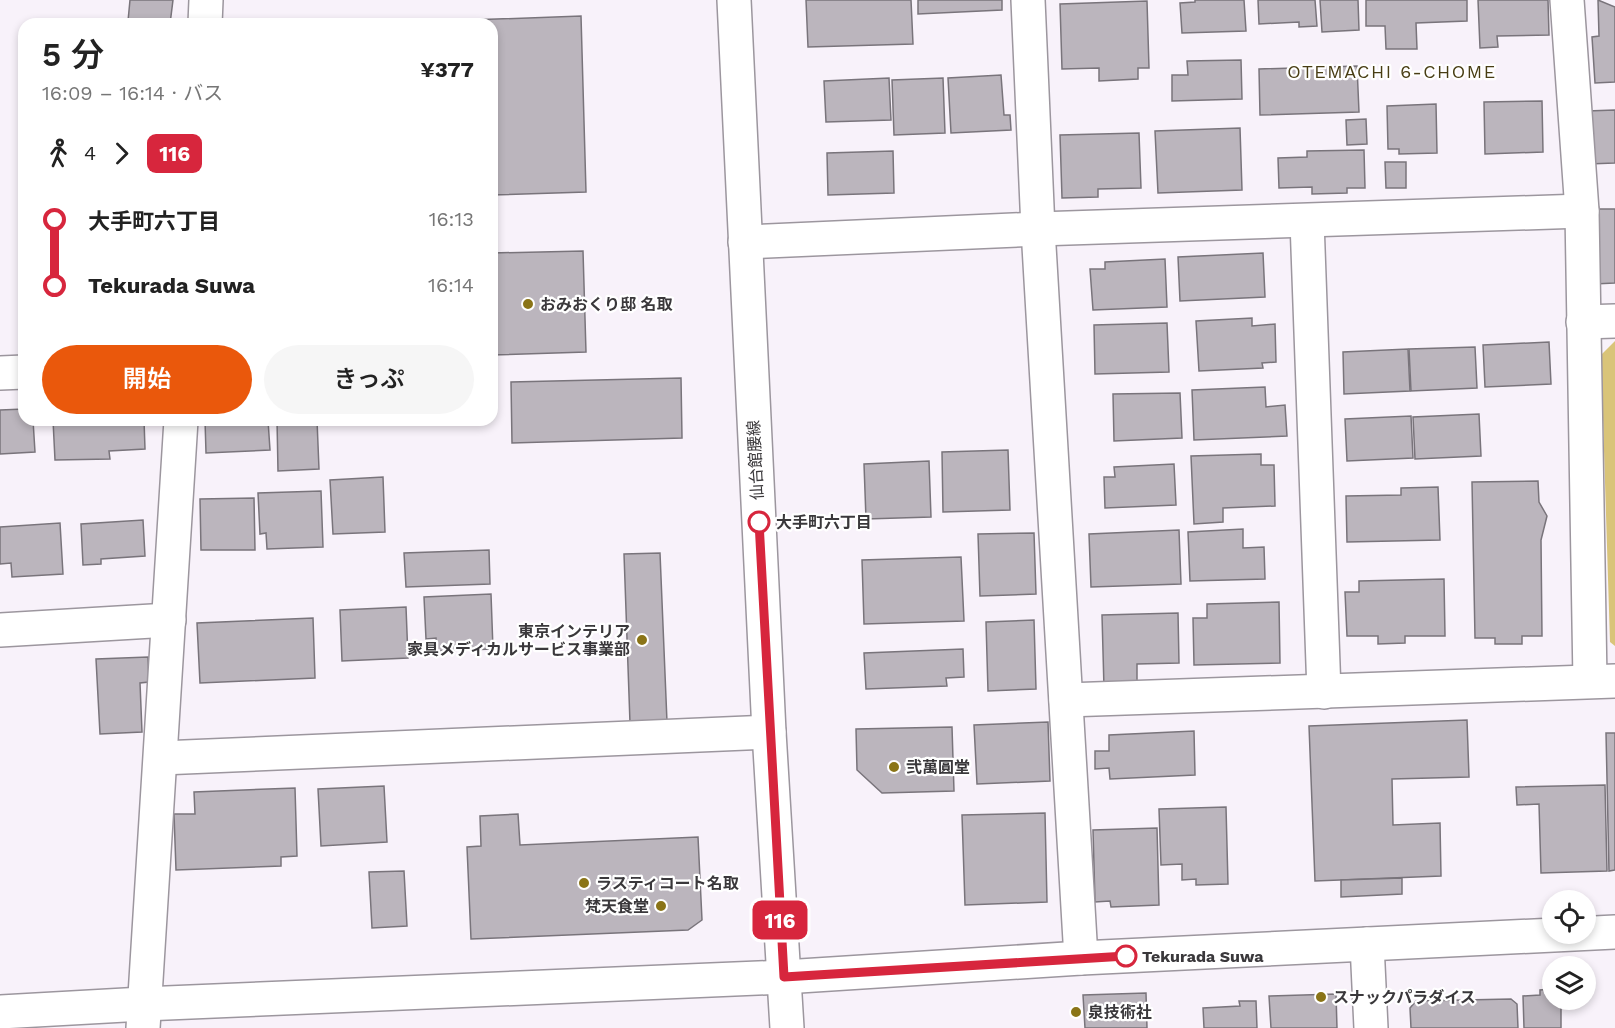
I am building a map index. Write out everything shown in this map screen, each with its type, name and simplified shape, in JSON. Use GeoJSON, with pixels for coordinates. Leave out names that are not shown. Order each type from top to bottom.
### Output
{"type":"FeatureCollection","features":[{"type":"Feature","properties":{"kind":"street"},"geometry":{"type":"LineString","coordinates":[[204,18],[206,0]]}},
{"type":"Feature","properties":{"kind":"street","name":"仙台館腰線"},"geometry":{"type":"LineString","coordinates":[[734,0],[769,732],[787,1028]]}},
{"type":"Feature","properties":{"kind":"street"},"geometry":{"type":"LineString","coordinates":[[1028,0],[1038,230],[1081,958]]}},
{"type":"Feature","properties":{"kind":"street"},"geometry":{"type":"LineString","coordinates":[[1066,700],[1603,681],[1583,322],[1582,211],[1567,0]]}},
{"type":"Feature","properties":{"kind":"street"},"geometry":{"type":"LineString","coordinates":[[745,242],[1582,211]]}},
{"type":"Feature","properties":{"kind":"street"},"geometry":{"type":"LineString","coordinates":[[1307,221],[1324,692]]}},
{"type":"Feature","properties":{"kind":"street"},"geometry":{"type":"LineString","coordinates":[[1583,322],[1615,321]]}},
{"type":"Feature","properties":{"kind":"street"},"geometry":{"type":"LineString","coordinates":[[0,373],[18,372]]}},
{"type":"Feature","properties":{"kind":"street"},"geometry":{"type":"LineString","coordinates":[[143,1016],[181,426]]}},
{"type":"Feature","properties":{"kind":"street"},"geometry":{"type":"LineString","coordinates":[[0,630],[169,620]]}},
{"type":"Feature","properties":{"kind":"street"},"geometry":{"type":"LineString","coordinates":[[161,758],[769,732]]}},
{"type":"Feature","properties":{"kind":"street"},"geometry":{"type":"LineString","coordinates":[[0,1012],[143,1016],[1081,958],[1615,932]]}},
{"type":"Feature","properties":{"kind":"street"},"geometry":{"type":"LineString","coordinates":[[1367,944],[1371,1028]]}},
{"type":"Feature","properties":{"kind":"shaded area"},"geometry":{"type":"Polygon","coordinates":[[[1615,341],[1615,646],[1610,642],[1601,355],[1615,341]]]}},
{"type":"Feature","properties":{"kind":"building"},"geometry":{"type":"Polygon","coordinates":[[[130,0],[173,0],[171,18],[128,18],[130,0]]]}},
{"type":"Feature","properties":{"kind":"building"},"geometry":{"type":"Polygon","coordinates":[[[806,0],[911,0],[913,44],[808,47],[806,0]]]}},
{"type":"Feature","properties":{"kind":"building"},"geometry":{"type":"Polygon","coordinates":[[[918,0],[1002,0],[1002,10],[918,14],[918,0]]]}},
{"type":"Feature","properties":{"kind":"building"},"geometry":{"type":"Polygon","coordinates":[[[1195,0],[1244,0],[1246,31],[1182,33],[1180,3],[1195,2],[1195,0]]]}},
{"type":"Feature","properties":{"kind":"building"},"geometry":{"type":"Polygon","coordinates":[[[1258,0],[1315,0],[1317,26],[1299,27],[1299,22],[1259,24],[1258,0]]]}},
{"type":"Feature","properties":{"kind":"building"},"geometry":{"type":"Polygon","coordinates":[[[1320,0],[1358,0],[1359,30],[1322,32],[1320,0]]]}},
{"type":"Feature","properties":{"kind":"building"},"geometry":{"type":"Polygon","coordinates":[[[1366,0],[1467,0],[1467,21],[1416,23],[1417,49],[1386,49],[1385,26],[1366,26],[1366,0]]]}},
{"type":"Feature","properties":{"kind":"building"},"geometry":{"type":"Polygon","coordinates":[[[1478,0],[1548,0],[1549,35],[1497,36],[1498,47],[1480,48],[1478,0]]]}},
{"type":"Feature","properties":{"kind":"building"},"geometry":{"type":"Polygon","coordinates":[[[1598,0],[1615,7],[1615,82],[1595,83],[1592,37],[1599,36],[1598,0]]]}},
{"type":"Feature","properties":{"kind":"building"},"geometry":{"type":"Polygon","coordinates":[[[1147,1],[1149,68],[1138,68],[1138,79],[1099,81],[1099,68],[1062,69],[1060,4],[1147,1]]]}},
{"type":"Feature","properties":{"kind":"building"},"geometry":{"type":"Polygon","coordinates":[[[581,16],[586,192],[498,195],[498,19],[581,16]]]}},
{"type":"Feature","properties":{"kind":"building"},"geometry":{"type":"Polygon","coordinates":[[[1241,60],[1242,99],[1172,101],[1172,75],[1188,75],[1187,61],[1241,60]]]}},
{"type":"Feature","properties":{"kind":"building"},"geometry":{"type":"Polygon","coordinates":[[[1357,66],[1359,112],[1260,115],[1259,69],[1357,66]]]}},
{"type":"Feature","properties":{"kind":"building"},"geometry":{"type":"Polygon","coordinates":[[[1001,75],[1004,115],[1010,115],[1011,130],[951,133],[948,78],[1001,75]]]}},
{"type":"Feature","properties":{"kind":"building"},"geometry":{"type":"Polygon","coordinates":[[[889,78],[891,120],[826,122],[824,81],[889,78]]]}},
{"type":"Feature","properties":{"kind":"building"},"geometry":{"type":"Polygon","coordinates":[[[943,78],[945,133],[894,135],[892,80],[943,78]]]}},
{"type":"Feature","properties":{"kind":"building"},"geometry":{"type":"Polygon","coordinates":[[[1542,101],[1543,152],[1485,154],[1484,102],[1542,101]]]}},
{"type":"Feature","properties":{"kind":"building"},"geometry":{"type":"Polygon","coordinates":[[[1436,104],[1437,153],[1399,154],[1399,149],[1388,149],[1387,106],[1436,104]]]}},
{"type":"Feature","properties":{"kind":"building"},"geometry":{"type":"Polygon","coordinates":[[[1615,110],[1615,163],[1588,164],[1587,111],[1615,110]]]}},
{"type":"Feature","properties":{"kind":"building"},"geometry":{"type":"Polygon","coordinates":[[[1366,119],[1367,144],[1347,145],[1346,120],[1366,119]]]}},
{"type":"Feature","properties":{"kind":"building"},"geometry":{"type":"Polygon","coordinates":[[[1240,128],[1242,190],[1158,193],[1155,131],[1240,128]]]}},
{"type":"Feature","properties":{"kind":"building"},"geometry":{"type":"Polygon","coordinates":[[[1139,133],[1141,188],[1098,189],[1098,197],[1062,198],[1060,135],[1139,133]]]}},
{"type":"Feature","properties":{"kind":"building"},"geometry":{"type":"Polygon","coordinates":[[[1364,150],[1365,188],[1347,188],[1347,193],[1312,194],[1312,187],[1279,188],[1278,158],[1307,157],[1307,151],[1364,150]]]}},
{"type":"Feature","properties":{"kind":"building"},"geometry":{"type":"Polygon","coordinates":[[[893,151],[894,193],[828,195],[827,153],[893,151]]]}},
{"type":"Feature","properties":{"kind":"building"},"geometry":{"type":"Polygon","coordinates":[[[1385,162],[1406,162],[1406,188],[1386,188],[1385,162]]]}},
{"type":"Feature","properties":{"kind":"building"},"geometry":{"type":"Polygon","coordinates":[[[1592,209],[1615,209],[1615,283],[1594,284],[1592,209]]]}},
{"type":"Feature","properties":{"kind":"building"},"geometry":{"type":"Polygon","coordinates":[[[583,251],[586,352],[498,355],[498,253],[583,251]]]}},
{"type":"Feature","properties":{"kind":"building"},"geometry":{"type":"Polygon","coordinates":[[[1263,253],[1265,297],[1180,301],[1178,257],[1263,253]]]}},
{"type":"Feature","properties":{"kind":"building"},"geometry":{"type":"Polygon","coordinates":[[[1165,259],[1167,307],[1093,310],[1090,269],[1105,269],[1105,262],[1165,259]]]}},
{"type":"Feature","properties":{"kind":"building"},"geometry":{"type":"Polygon","coordinates":[[[1252,318],[1252,326],[1275,324],[1276,362],[1262,363],[1263,368],[1199,371],[1196,321],[1252,318]]]}},
{"type":"Feature","properties":{"kind":"building"},"geometry":{"type":"Polygon","coordinates":[[[1167,323],[1169,372],[1095,374],[1094,325],[1167,323]]]}},
{"type":"Feature","properties":{"kind":"building"},"geometry":{"type":"Polygon","coordinates":[[[1549,342],[1551,384],[1485,387],[1483,345],[1549,342]]]}},
{"type":"Feature","properties":{"kind":"building"},"geometry":{"type":"Polygon","coordinates":[[[1475,347],[1477,388],[1411,391],[1409,349],[1475,347]]]}},
{"type":"Feature","properties":{"kind":"building"},"geometry":{"type":"Polygon","coordinates":[[[1408,349],[1410,391],[1344,394],[1343,352],[1408,349]]]}},
{"type":"Feature","properties":{"kind":"building"},"geometry":{"type":"Polygon","coordinates":[[[681,378],[682,438],[512,443],[511,382],[681,378]]]}},
{"type":"Feature","properties":{"kind":"building"},"geometry":{"type":"Polygon","coordinates":[[[1265,387],[1266,407],[1285,405],[1287,436],[1194,440],[1192,390],[1265,387]]]}},
{"type":"Feature","properties":{"kind":"building"},"geometry":{"type":"Polygon","coordinates":[[[1180,393],[1182,438],[1114,441],[1113,394],[1180,393]]]}},
{"type":"Feature","properties":{"kind":"building"},"geometry":{"type":"Polygon","coordinates":[[[18,409],[18,426],[33,426],[35,452],[0,454],[0,410],[18,409]]]}},
{"type":"Feature","properties":{"kind":"building"},"geometry":{"type":"Polygon","coordinates":[[[1479,414],[1481,456],[1415,459],[1413,417],[1479,414]]]}},
{"type":"Feature","properties":{"kind":"building"},"geometry":{"type":"Polygon","coordinates":[[[1411,416],[1413,458],[1347,461],[1345,419],[1411,416]]]}},
{"type":"Feature","properties":{"kind":"building"},"geometry":{"type":"Polygon","coordinates":[[[53,426],[144,426],[145,449],[109,451],[110,459],[55,460],[53,426]]]}},
{"type":"Feature","properties":{"kind":"building"},"geometry":{"type":"Polygon","coordinates":[[[205,426],[268,426],[270,450],[206,453],[205,426]]]}},
{"type":"Feature","properties":{"kind":"building"},"geometry":{"type":"Polygon","coordinates":[[[277,426],[317,426],[319,469],[278,471],[277,426]]]}},
{"type":"Feature","properties":{"kind":"building"},"geometry":{"type":"Polygon","coordinates":[[[1008,450],[1010,510],[943,512],[942,452],[1008,450]]]}},
{"type":"Feature","properties":{"kind":"building"},"geometry":{"type":"Polygon","coordinates":[[[1261,454],[1261,465],[1274,465],[1275,506],[1223,508],[1223,522],[1194,524],[1191,456],[1261,454]]]}},
{"type":"Feature","properties":{"kind":"building"},"geometry":{"type":"Polygon","coordinates":[[[929,461],[931,517],[866,519],[864,464],[929,461]]]}},
{"type":"Feature","properties":{"kind":"building"},"geometry":{"type":"Polygon","coordinates":[[[1174,464],[1176,505],[1105,508],[1104,477],[1115,477],[1114,467],[1174,464]]]}},
{"type":"Feature","properties":{"kind":"building"},"geometry":{"type":"Polygon","coordinates":[[[383,477],[385,532],[333,534],[330,480],[383,477]]]}},
{"type":"Feature","properties":{"kind":"building"},"geometry":{"type":"Polygon","coordinates":[[[1538,481],[1539,502],[1547,516],[1541,540],[1542,636],[1522,636],[1522,644],[1495,644],[1495,638],[1475,638],[1472,482],[1538,481]]]}},
{"type":"Feature","properties":{"kind":"building"},"geometry":{"type":"Polygon","coordinates":[[[1438,487],[1440,540],[1347,542],[1346,496],[1401,495],[1401,488],[1438,487]]]}},
{"type":"Feature","properties":{"kind":"building"},"geometry":{"type":"Polygon","coordinates":[[[321,491],[323,547],[267,549],[266,533],[260,534],[258,493],[321,491]]]}},
{"type":"Feature","properties":{"kind":"building"},"geometry":{"type":"Polygon","coordinates":[[[254,498],[255,550],[201,550],[200,499],[254,498]]]}},
{"type":"Feature","properties":{"kind":"building"},"geometry":{"type":"Polygon","coordinates":[[[143,520],[145,556],[101,559],[101,564],[83,565],[81,524],[143,520]]]}},
{"type":"Feature","properties":{"kind":"building"},"geometry":{"type":"Polygon","coordinates":[[[60,523],[63,574],[12,577],[11,563],[0,564],[0,527],[60,523]]]}},
{"type":"Feature","properties":{"kind":"building"},"geometry":{"type":"Polygon","coordinates":[[[1243,529],[1243,548],[1264,547],[1265,579],[1190,581],[1188,532],[1243,529]]]}},
{"type":"Feature","properties":{"kind":"building"},"geometry":{"type":"Polygon","coordinates":[[[1179,530],[1181,584],[1091,587],[1089,534],[1179,530]]]}},
{"type":"Feature","properties":{"kind":"building"},"geometry":{"type":"Polygon","coordinates":[[[1034,533],[1036,594],[980,596],[978,534],[1034,533]]]}},
{"type":"Feature","properties":{"kind":"building"},"geometry":{"type":"Polygon","coordinates":[[[489,550],[490,584],[406,587],[404,553],[489,550]]]}},
{"type":"Feature","properties":{"kind":"building"},"geometry":{"type":"Polygon","coordinates":[[[660,553],[667,722],[630,723],[624,554],[660,553]]]}},
{"type":"Feature","properties":{"kind":"building"},"geometry":{"type":"Polygon","coordinates":[[[961,557],[964,621],[864,624],[862,560],[961,557]]]}},
{"type":"Feature","properties":{"kind":"building"},"geometry":{"type":"Polygon","coordinates":[[[1444,579],[1445,636],[1405,636],[1405,643],[1378,644],[1378,636],[1347,636],[1345,592],[1359,592],[1359,581],[1444,579]]]}},
{"type":"Feature","properties":{"kind":"building"},"geometry":{"type":"Polygon","coordinates":[[[491,594],[493,649],[437,651],[436,638],[426,639],[424,597],[491,594]]]}},
{"type":"Feature","properties":{"kind":"building"},"geometry":{"type":"Polygon","coordinates":[[[1279,602],[1280,663],[1194,665],[1193,618],[1207,618],[1207,604],[1279,602]]]}},
{"type":"Feature","properties":{"kind":"building"},"geometry":{"type":"Polygon","coordinates":[[[406,607],[408,658],[342,661],[340,610],[406,607]]]}},
{"type":"Feature","properties":{"kind":"building"},"geometry":{"type":"Polygon","coordinates":[[[1178,613],[1179,663],[1137,664],[1137,687],[1104,688],[1102,615],[1178,613]]]}},
{"type":"Feature","properties":{"kind":"building"},"geometry":{"type":"Polygon","coordinates":[[[313,618],[315,678],[200,683],[197,623],[313,618]]]}},
{"type":"Feature","properties":{"kind":"building"},"geometry":{"type":"Polygon","coordinates":[[[1034,620],[1036,689],[988,691],[986,622],[1034,620]]]}},
{"type":"Feature","properties":{"kind":"building"},"geometry":{"type":"Polygon","coordinates":[[[963,649],[964,677],[946,678],[947,686],[866,689],[864,653],[963,649]]]}},
{"type":"Feature","properties":{"kind":"building"},"geometry":{"type":"Polygon","coordinates":[[[148,657],[149,682],[140,683],[142,732],[100,734],[96,659],[148,657]]]}},
{"type":"Feature","properties":{"kind":"building"},"geometry":{"type":"Polygon","coordinates":[[[1467,720],[1469,777],[1392,779],[1393,825],[1440,823],[1441,876],[1315,881],[1309,726],[1467,720]]]}},
{"type":"Feature","properties":{"kind":"building"},"geometry":{"type":"Polygon","coordinates":[[[1048,722],[1050,781],[977,784],[974,725],[1048,722]]]}},
{"type":"Feature","properties":{"kind":"building"},"geometry":{"type":"Polygon","coordinates":[[[952,727],[954,791],[882,793],[857,770],[856,729],[952,727]]]}},
{"type":"Feature","properties":{"kind":"building"},"geometry":{"type":"Polygon","coordinates":[[[1194,731],[1195,775],[1110,779],[1109,768],[1095,769],[1095,751],[1109,751],[1109,735],[1194,731]]]}},
{"type":"Feature","properties":{"kind":"building"},"geometry":{"type":"Polygon","coordinates":[[[1606,733],[1615,733],[1615,870],[1609,871],[1606,733]]]}},
{"type":"Feature","properties":{"kind":"building"},"geometry":{"type":"Polygon","coordinates":[[[1605,785],[1607,871],[1541,873],[1539,804],[1517,805],[1516,787],[1605,785]]]}},
{"type":"Feature","properties":{"kind":"building"},"geometry":{"type":"Polygon","coordinates":[[[384,786],[387,842],[321,846],[318,789],[384,786]]]}},
{"type":"Feature","properties":{"kind":"building"},"geometry":{"type":"Polygon","coordinates":[[[295,788],[297,856],[281,857],[281,866],[176,870],[174,814],[195,814],[194,792],[295,788]]]}},
{"type":"Feature","properties":{"kind":"building"},"geometry":{"type":"Polygon","coordinates":[[[1226,807],[1228,884],[1196,885],[1196,879],[1182,880],[1182,864],[1161,865],[1159,809],[1226,807]]]}},
{"type":"Feature","properties":{"kind":"building"},"geometry":{"type":"Polygon","coordinates":[[[1045,813],[1047,902],[965,905],[962,815],[1045,813]]]}},
{"type":"Feature","properties":{"kind":"building","name":"ラスティコート名取"},"geometry":{"type":"Polygon","coordinates":[[[518,814],[520,845],[698,837],[702,920],[688,930],[471,939],[467,847],[481,846],[480,816],[518,814]]]}},
{"type":"Feature","properties":{"kind":"building"},"geometry":{"type":"Polygon","coordinates":[[[1157,828],[1159,905],[1111,907],[1110,901],[1095,902],[1093,830],[1157,828]]]}},
{"type":"Feature","properties":{"kind":"building"},"geometry":{"type":"Polygon","coordinates":[[[404,871],[407,926],[372,928],[369,872],[404,871]]]}},
{"type":"Feature","properties":{"kind":"building"},"geometry":{"type":"Polygon","coordinates":[[[1402,878],[1402,894],[1341,897],[1341,880],[1402,878]]]}},
{"type":"Feature","properties":{"kind":"building"},"geometry":{"type":"Polygon","coordinates":[[[1540,990],[1542,990],[1542,1010],[1561,1010],[1561,1028],[1524,1028],[1523,996],[1540,995],[1540,990]]]}},
{"type":"Feature","properties":{"kind":"building"},"geometry":{"type":"Polygon","coordinates":[[[1146,993],[1147,1028],[1085,1028],[1083,995],[1146,993]]]}},
{"type":"Feature","properties":{"kind":"building"},"geometry":{"type":"Polygon","coordinates":[[[1336,994],[1337,1028],[1271,1028],[1269,996],[1336,994]]]}},
{"type":"Feature","properties":{"kind":"building"},"geometry":{"type":"Polygon","coordinates":[[[1511,999],[1517,1004],[1518,1028],[1411,1028],[1410,1008],[1416,1001],[1511,999]]]}},
{"type":"Feature","properties":{"kind":"building"},"geometry":{"type":"Polygon","coordinates":[[[1239,1001],[1256,1001],[1257,1028],[1204,1028],[1203,1008],[1240,1006],[1239,1001]]]}},
{"type":"Feature","properties":{"kind":"bus line","name":"116"},"geometry":{"type":"LineString","coordinates":[[759,522],[784,977],[1126,956]]}},
{"type":"Feature","properties":{"kind":"place","name":"おみおくり邸 名取"},"geometry":{"type":"Point","coordinates":[528,304]}},
{"type":"Feature","properties":{"kind":"place","name":"大手町六丁目"},"geometry":{"type":"Point","coordinates":[759,522]}},
{"type":"Feature","properties":{"kind":"place","name":"東京インテリア 家具メディカルサービス事業部"},"geometry":{"type":"Point","coordinates":[642,640]}},
{"type":"Feature","properties":{"kind":"place","name":"弐萬圓堂"},"geometry":{"type":"Point","coordinates":[894,767]}},
{"type":"Feature","properties":{"kind":"place","name":"ラスティコート名取"},"geometry":{"type":"Point","coordinates":[584,883]}},
{"type":"Feature","properties":{"kind":"place","name":"梵天食堂"},"geometry":{"type":"Point","coordinates":[661,906]}},
{"type":"Feature","properties":{"kind":"place","name":"Tekurada Suwa"},"geometry":{"type":"Point","coordinates":[1126,956]}},
{"type":"Feature","properties":{"kind":"place","name":"スナックパラダイス"},"geometry":{"type":"Point","coordinates":[1321,997]}},
{"type":"Feature","properties":{"kind":"place","name":"泉技術社"},"geometry":{"type":"Point","coordinates":[1076,1012]}},
{"type":"Feature","properties":{"kind":"district","name":"OTEMACHI 6-CHOME"},"geometry":{"type":"Point","coordinates":[1392,72]}}]}
